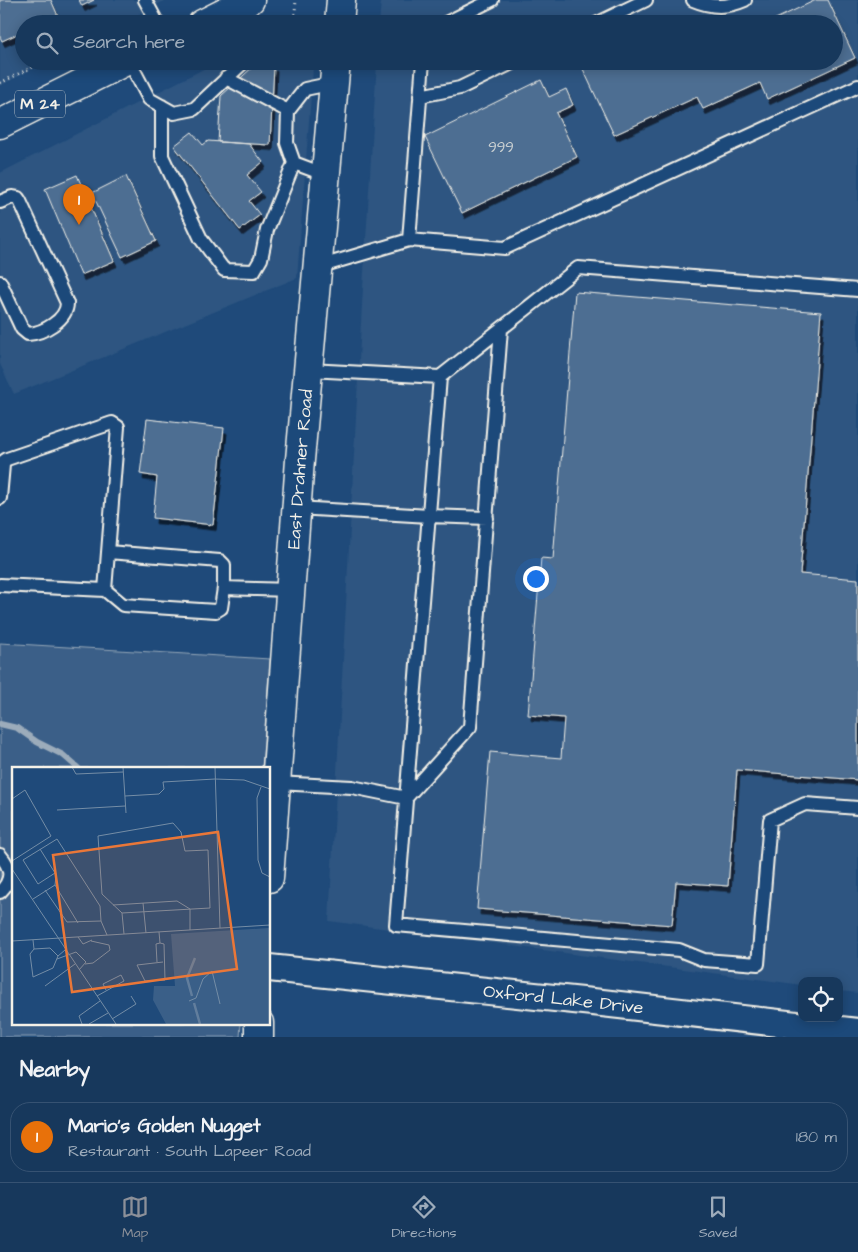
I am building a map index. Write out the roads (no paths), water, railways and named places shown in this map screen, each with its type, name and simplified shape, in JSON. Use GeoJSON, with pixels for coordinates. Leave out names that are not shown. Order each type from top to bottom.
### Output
{"type":"FeatureCollection","features":[{"type":"Feature","properties":{"kind":"street"},"geometry":{"type":"LineString","coordinates":[[340,15],[341,0]]}},
{"type":"Feature","properties":{"kind":"street"},"geometry":{"type":"LineString","coordinates":[[221,15],[234,9]]}},
{"type":"Feature","properties":{"kind":"street","name":"M 24"},"geometry":{"type":"LineString","coordinates":[[0,124],[110,70]]}},
{"type":"Feature","properties":{"kind":"street","name":"East Drahner Road"},"geometry":{"type":"LineString","coordinates":[[270,864],[297,508],[335,72]]}},
{"type":"Feature","properties":{"kind":"street","name":"Oxford Lake Drive"},"geometry":{"type":"LineString","coordinates":[[270,968],[858,1032]]}},
{"type":"Feature","properties":{"kind":"street"},"geometry":{"type":"LineString","coordinates":[[259,1024],[259,1037]]}},
{"type":"Feature","properties":{"kind":"lane"},"geometry":{"type":"LineString","coordinates":[[145,0],[153,15]]}},
{"type":"Feature","properties":{"kind":"lane"},"geometry":{"type":"LineString","coordinates":[[462,15],[492,0]]}},
{"type":"Feature","properties":{"kind":"lane"},"geometry":{"type":"LineString","coordinates":[[615,15],[646,0]]}},
{"type":"Feature","properties":{"kind":"lane"},"geometry":{"type":"LineString","coordinates":[[693,0],[708,6],[729,6],[745,0]]}},
{"type":"Feature","properties":{"kind":"lane"},"geometry":{"type":"LineString","coordinates":[[133,70],[149,99],[174,113],[194,109],[235,70]]}},
{"type":"Feature","properties":{"kind":"lane"},"geometry":{"type":"LineString","coordinates":[[409,240],[422,70]]}},
{"type":"Feature","properties":{"kind":"lane"},"geometry":{"type":"LineString","coordinates":[[420,96],[460,88],[497,70]]}},
{"type":"Feature","properties":{"kind":"lane"},"geometry":{"type":"LineString","coordinates":[[162,106],[162,156],[200,239],[224,270],[254,271],[261,259],[266,230],[294,163],[287,144],[288,111],[306,89],[335,72]]}},
{"type":"Feature","properties":{"kind":"lane"},"geometry":{"type":"LineString","coordinates":[[226,78],[288,111]]}},
{"type":"Feature","properties":{"kind":"lane"},"geometry":{"type":"LineString","coordinates":[[318,267],[409,240],[505,248],[858,86]]}},
{"type":"Feature","properties":{"kind":"lane"},"geometry":{"type":"LineString","coordinates":[[294,163],[326,175]]}},
{"type":"Feature","properties":{"kind":"lane"},"geometry":{"type":"LineString","coordinates":[[0,202],[12,197],[18,198],[20,201],[68,303],[67,310],[59,320],[35,333],[28,334],[22,329],[0,282]]}},
{"type":"Feature","properties":{"kind":"lane"},"geometry":{"type":"LineString","coordinates":[[309,370],[440,377],[578,268],[858,290]]}},
{"type":"Feature","properties":{"kind":"lane"},"geometry":{"type":"LineString","coordinates":[[406,798],[470,727],[501,329]]}},
{"type":"Feature","properties":{"kind":"lane"},"geometry":{"type":"LineString","coordinates":[[440,377],[396,925],[679,950],[704,960],[758,964],[770,820],[805,804],[858,808]]}},
{"type":"Feature","properties":{"kind":"lane"},"geometry":{"type":"LineString","coordinates":[[0,498],[3,465],[7,459],[112,423],[116,424],[118,427],[105,590]]}},
{"type":"Feature","properties":{"kind":"lane"},"geometry":{"type":"LineString","coordinates":[[297,508],[486,518]]}},
{"type":"Feature","properties":{"kind":"lane"},"geometry":{"type":"LineString","coordinates":[[0,585],[105,590],[123,605],[216,611],[221,608],[224,588],[224,565],[220,561],[108,552]]}},
{"type":"Feature","properties":{"kind":"lane"},"geometry":{"type":"LineString","coordinates":[[224,588],[291,590]]}},
{"type":"Feature","properties":{"kind":"lane"},"geometry":{"type":"LineString","coordinates":[[276,783],[352,787],[406,798]]}},
{"type":"Feature","properties":{"kind":"lane"},"geometry":{"type":"LineString","coordinates":[[0,855],[9,869],[8,882],[0,892]]}},
{"type":"Feature","properties":{"kind":"waterway"},"geometry":{"type":"LineString","coordinates":[[0,724],[17,728],[37,742],[63,755],[77,767]]}},
{"type":"Feature","properties":{"kind":"place","name":"Mario's Golden Nugget"},"geometry":{"type":"Point","coordinates":[79,225]}}]}
